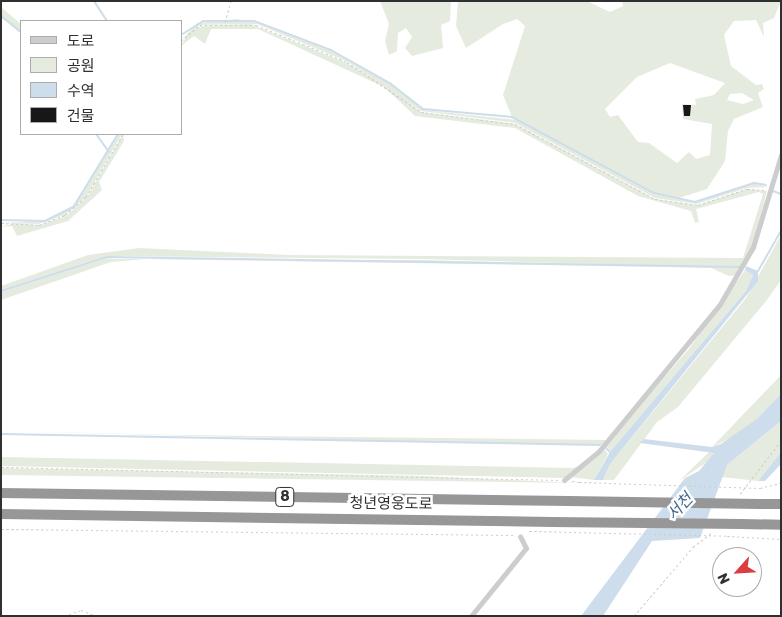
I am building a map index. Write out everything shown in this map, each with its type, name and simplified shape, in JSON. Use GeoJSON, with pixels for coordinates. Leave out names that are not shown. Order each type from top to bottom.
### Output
{"type":"FeatureCollection","features":[{"type":"Feature","properties":{"kind":"highway","name":"청년영웅도로"},"geometry":{"type":"LineString","coordinates":[[1,493],[781,504]]}},
{"type":"Feature","properties":{"kind":"highway","name":"청년영웅도로"},"geometry":{"type":"LineString","coordinates":[[1,514],[781,525]]}},
{"type":"Feature","properties":{"kind":"street"},"geometry":{"type":"LineString","coordinates":[[564,480],[598,451],[720,304],[753,247],[768,190],[781,155]]}},
{"type":"Feature","properties":{"kind":"street"},"geometry":{"type":"LineString","coordinates":[[471,616],[526,548],[520,536]]}},
{"type":"Feature","properties":{"kind":"path"},"geometry":{"type":"LineString","coordinates":[[225,23],[231,1]]}},
{"type":"Feature","properties":{"kind":"path"},"geometry":{"type":"LineString","coordinates":[[182,39],[194,28],[207,24],[256,25],[347,62],[421,112],[515,124],[655,199],[698,205],[747,189],[768,190]]}},
{"type":"Feature","properties":{"kind":"path"},"geometry":{"type":"LineString","coordinates":[[1,223],[39,225],[66,215],[86,197],[122,135]]}},
{"type":"Feature","properties":{"kind":"path"},"geometry":{"type":"LineString","coordinates":[[1,467],[564,480],[760,488],[781,483]]}},
{"type":"Feature","properties":{"kind":"path"},"geometry":{"type":"LineString","coordinates":[[1,529],[520,536],[530,531],[781,539]]}},
{"type":"Feature","properties":{"kind":"path"},"geometry":{"type":"LineString","coordinates":[[64,616],[81,610],[98,616]]}},
{"type":"Feature","properties":{"kind":"green space"},"geometry":{"type":"Polygon","coordinates":[[[380,1],[451,1],[450,21],[441,25],[443,48],[412,56],[405,48],[412,37],[406,28],[398,33],[397,51],[389,55],[385,41],[389,24],[380,1]]]}},
{"type":"Feature","properties":{"kind":"green space"},"geometry":{"type":"Polygon","coordinates":[[[458,1],[587,1],[610,12],[623,6],[622,1],[781,1],[774,18],[763,23],[764,37],[756,20],[734,21],[724,35],[731,66],[756,85],[762,84],[764,89],[758,93],[763,107],[734,119],[728,131],[725,161],[707,189],[679,198],[654,193],[512,117],[503,95],[525,26],[517,19],[503,24],[466,48],[456,26],[458,1]],[[670,63],[637,77],[605,109],[610,117],[618,115],[638,142],[649,143],[677,163],[689,152],[696,159],[710,155],[712,124],[683,119],[682,104],[696,105],[695,99],[714,95],[725,83],[670,63]],[[742,93],[730,94],[727,100],[743,104],[754,100],[742,93]]]}},
{"type":"Feature","properties":{"kind":"green space"},"geometry":{"type":"Polygon","coordinates":[[[1,7],[20,23],[20,31],[1,15],[1,7]]]}},
{"type":"Feature","properties":{"kind":"green space"},"geometry":{"type":"Polygon","coordinates":[[[237,19],[254,22],[331,50],[391,84],[423,110],[517,120],[654,194],[695,203],[753,183],[768,187],[747,188],[697,204],[655,198],[515,123],[421,111],[348,62],[257,24],[200,25],[182,39],[198,23],[237,19]]]}},
{"type":"Feature","properties":{"kind":"green space"},"geometry":{"type":"Polygon","coordinates":[[[250,24],[347,63],[388,87],[421,112],[515,124],[655,199],[698,205],[747,189],[767,191],[752,247],[737,275],[729,276],[711,268],[145,259],[111,262],[1,300],[1,292],[106,258],[218,258],[291,261],[421,260],[740,268],[421,259],[106,256],[1,290],[1,286],[88,255],[139,248],[289,255],[743,258],[763,194],[759,192],[696,209],[699,222],[695,223],[691,211],[638,196],[515,128],[415,116],[384,87],[258,29],[211,29],[205,44],[194,36],[182,45],[188,33],[201,26],[250,24]]]}},
{"type":"Feature","properties":{"kind":"green space"},"geometry":{"type":"Polygon","coordinates":[[[118,135],[121,135],[86,197],[65,215],[39,224],[1,223],[45,221],[74,206],[118,135]]]}},
{"type":"Feature","properties":{"kind":"green space"},"geometry":{"type":"Polygon","coordinates":[[[123,135],[124,141],[99,182],[102,190],[68,221],[17,236],[12,226],[1,227],[15,223],[39,225],[66,216],[87,197],[123,135]]]}},
{"type":"Feature","properties":{"kind":"green space"},"geometry":{"type":"Polygon","coordinates":[[[781,235],[781,280],[767,300],[678,407],[657,422],[614,480],[603,480],[610,464],[746,298],[781,235]]]}},
{"type":"Feature","properties":{"kind":"green space"},"geometry":{"type":"Polygon","coordinates":[[[745,270],[753,275],[746,291],[611,451],[605,445],[688,350],[745,270]]]}},
{"type":"Feature","properties":{"kind":"green space"},"geometry":{"type":"Polygon","coordinates":[[[781,375],[781,394],[773,405],[741,433],[712,447],[781,375]]]}},
{"type":"Feature","properties":{"kind":"green space"},"geometry":{"type":"Polygon","coordinates":[[[781,421],[781,452],[758,481],[721,477],[727,465],[781,421]]]}},
{"type":"Feature","properties":{"kind":"green space"},"geometry":{"type":"Polygon","coordinates":[[[1,431],[607,440],[602,445],[553,445],[1,431]]]}},
{"type":"Feature","properties":{"kind":"green space"},"geometry":{"type":"Polygon","coordinates":[[[603,447],[608,454],[594,480],[570,477],[603,447]]]}},
{"type":"Feature","properties":{"kind":"green space"},"geometry":{"type":"Polygon","coordinates":[[[709,452],[714,452],[710,460],[679,481],[709,452]]]}},
{"type":"Feature","properties":{"kind":"green space"},"geometry":{"type":"Polygon","coordinates":[[[1,457],[573,468],[578,466],[564,478],[1,466],[1,457]]]}},
{"type":"Feature","properties":{"kind":"green space"},"geometry":{"type":"Polygon","coordinates":[[[1,468],[424,476],[578,483],[1,475],[1,468]]]}},
{"type":"Feature","properties":{"kind":"water"},"geometry":{"type":"Polygon","coordinates":[[[746,266],[758,271],[758,281],[610,464],[603,480],[594,480],[610,452],[746,291],[753,275],[745,270],[746,266]]]}},
{"type":"Feature","properties":{"kind":"water","name":"서천"},"geometry":{"type":"Polygon","coordinates":[[[781,394],[781,421],[727,465],[700,538],[652,541],[603,616],[581,616],[685,478],[699,471],[714,453],[640,443],[644,439],[712,447],[721,444],[758,418],[781,394]]]}},
{"type":"Feature","properties":{"kind":"water"},"geometry":{"type":"Polygon","coordinates":[[[781,452],[781,464],[765,481],[758,481],[781,452]]]}},
{"type":"Feature","properties":{"kind":"building"},"geometry":{"type":"Polygon","coordinates":[[[683,105],[691,105],[690,116],[684,116],[683,105]]]}},
{"type":"Feature","properties":{"kind":"waterway"},"geometry":{"type":"LineString","coordinates":[[94,1],[106,20]]}},
{"type":"Feature","properties":{"kind":"waterway"},"geometry":{"type":"LineString","coordinates":[[1,16],[20,31]]}},
{"type":"Feature","properties":{"kind":"waterway"},"geometry":{"type":"LineString","coordinates":[[182,34],[203,21],[254,21],[331,50],[391,84],[423,109],[512,117],[654,193],[695,202],[754,183],[766,185]]}},
{"type":"Feature","properties":{"kind":"waterway"},"geometry":{"type":"LineString","coordinates":[[97,135],[109,152]]}},
{"type":"Feature","properties":{"kind":"waterway"},"geometry":{"type":"LineString","coordinates":[[1,220],[45,221],[74,206],[117,135]]}},
{"type":"Feature","properties":{"kind":"waterway"},"geometry":{"type":"LineString","coordinates":[[773,191],[781,194]]}},
{"type":"Feature","properties":{"kind":"waterway"},"geometry":{"type":"LineString","coordinates":[[758,271],[781,231]]}},
{"type":"Feature","properties":{"kind":"waterway"},"geometry":{"type":"LineString","coordinates":[[1,291],[106,257],[740,267]]}},
{"type":"Feature","properties":{"kind":"waterway"},"geometry":{"type":"LineString","coordinates":[[1,434],[600,445]]}},
{"type":"Feature","properties":{"kind":"waterway"},"geometry":{"type":"LineString","coordinates":[[606,448],[610,452]]}}]}
